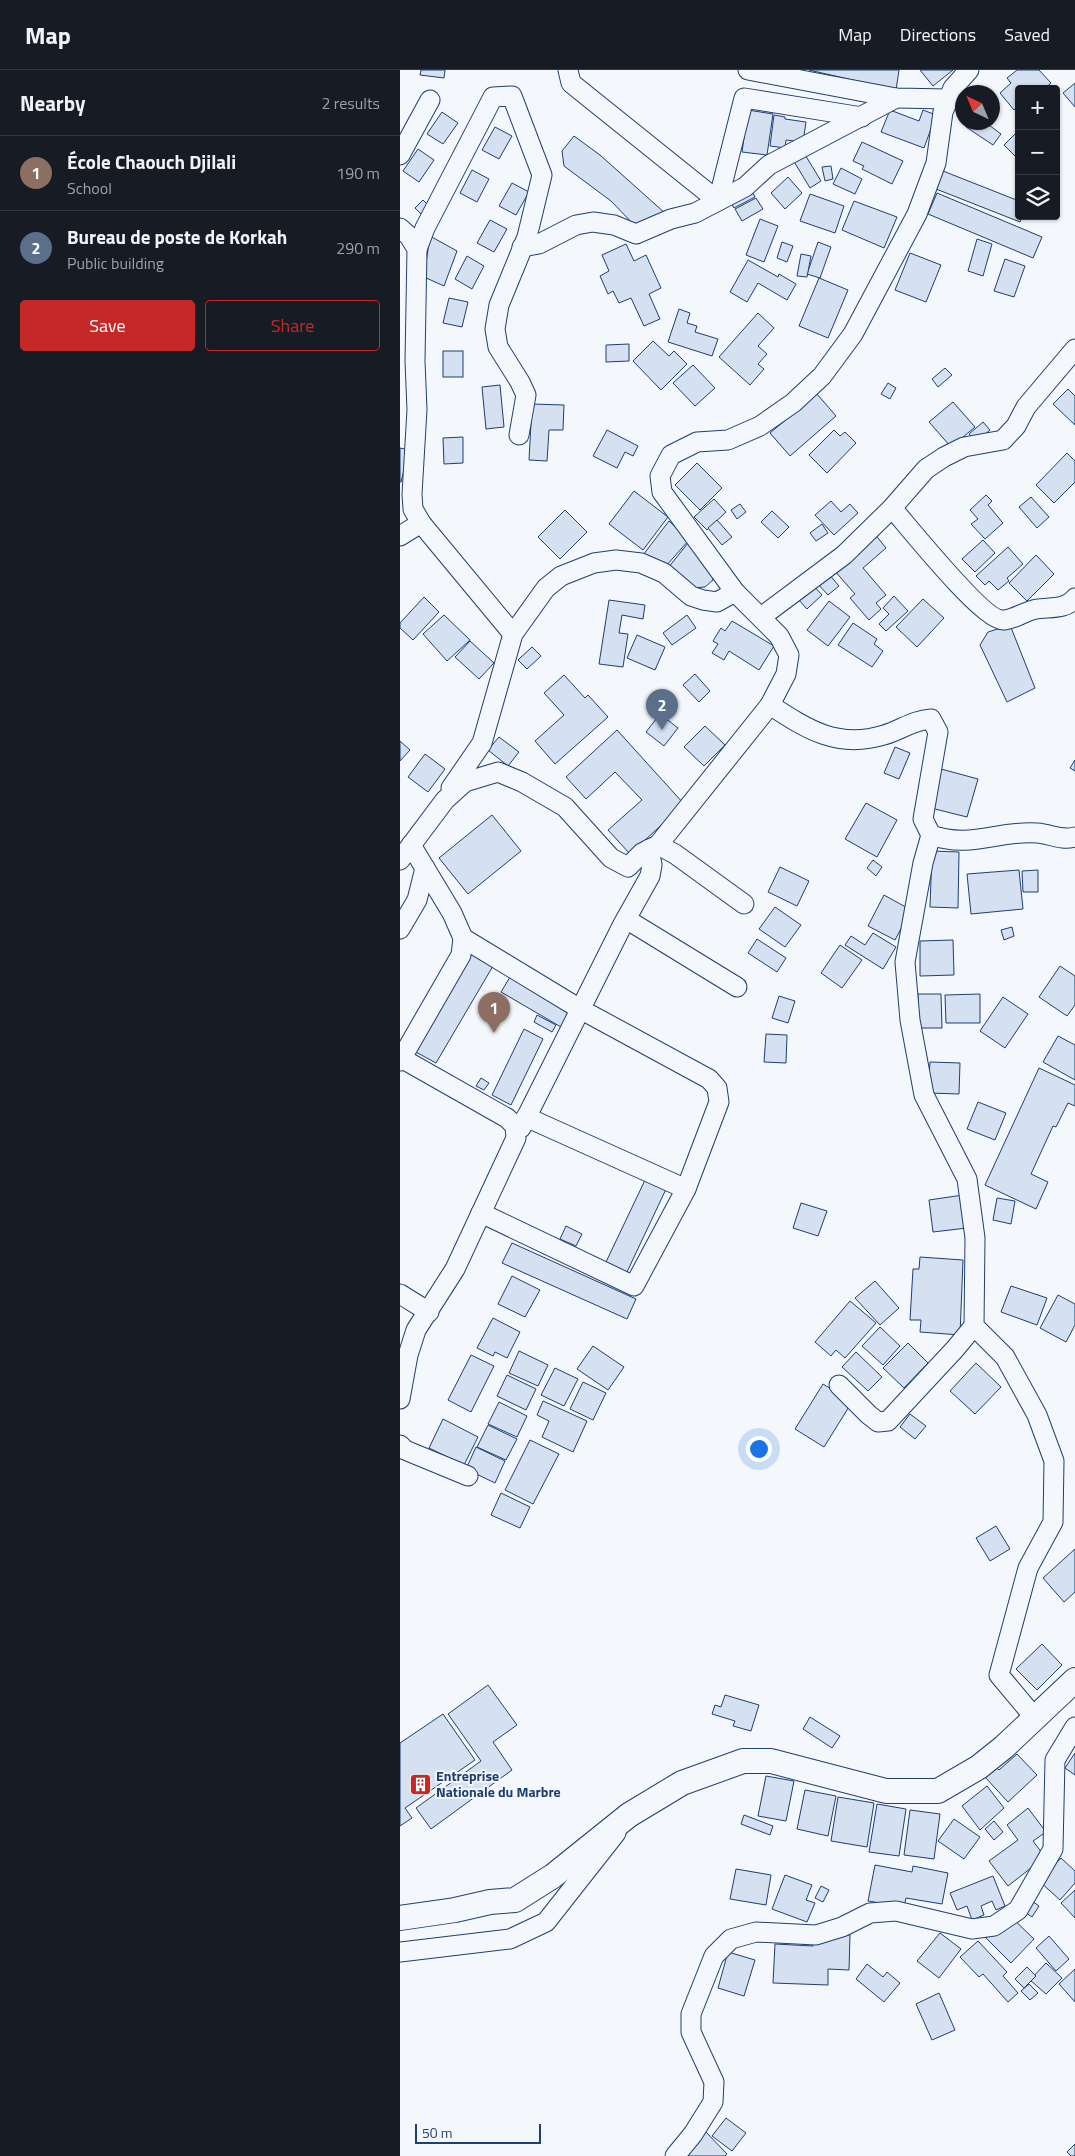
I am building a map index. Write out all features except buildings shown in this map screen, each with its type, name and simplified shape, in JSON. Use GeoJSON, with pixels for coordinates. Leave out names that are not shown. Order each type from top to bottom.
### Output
{"type":"FeatureCollection","features":[{"type":"Feature","properties":{"kind":"main road"},"geometry":{"type":"LineString","coordinates":[[400,1918],[455,1910],[490,1902],[515,1900],[552,1876],[629,1815],[682,1783],[743,1762],[772,1761],[886,1791],[938,1791],[979,1767],[1075,1680]]}},
{"type":"Feature","properties":{"kind":"street"},"geometry":{"type":"LineString","coordinates":[[568,70],[571,82],[718,201]]}},
{"type":"Feature","properties":{"kind":"street"},"geometry":{"type":"LineString","coordinates":[[748,70],[896,98],[948,100]]}},
{"type":"Feature","properties":{"kind":"street"},"geometry":{"type":"LineString","coordinates":[[482,1213],[634,1286],[686,1189],[719,1102],[717,1088],[709,1079],[580,1009],[463,938],[425,868],[405,853],[445,800],[465,782],[498,772],[522,782],[565,807],[611,858],[628,867],[642,853],[653,847],[770,705],[786,674],[790,655],[778,636],[735,592],[662,492],[660,476],[670,455],[697,442],[728,440],[760,426],[793,403],[822,376],[853,334],[917,214],[936,163],[943,112],[953,88],[969,70]]}},
{"type":"Feature","properties":{"kind":"street"},"geometry":{"type":"LineString","coordinates":[[513,634],[421,523],[413,509],[412,494],[416,410],[415,361],[418,249],[425,228],[492,96],[512,96],[542,175],[527,237],[499,306],[495,330],[498,347],[526,395],[520,436]]}},
{"type":"Feature","properties":{"kind":"street"},"geometry":{"type":"LineString","coordinates":[[718,201],[744,98],[862,117]]}},
{"type":"Feature","properties":{"kind":"street"},"geometry":{"type":"LineString","coordinates":[[522,247],[539,244],[576,226],[594,222],[614,225],[636,234],[671,219],[695,213],[745,187],[769,165],[896,98]]}},
{"type":"Feature","properties":{"kind":"street"},"geometry":{"type":"LineString","coordinates":[[400,155],[430,100]]}},
{"type":"Feature","properties":{"kind":"street"},"geometry":{"type":"LineString","coordinates":[[400,228],[409,236],[418,249]]}},
{"type":"Feature","properties":{"kind":"street"},"geometry":{"type":"LineString","coordinates":[[761,617],[844,555],[892,508],[926,469],[964,447],[1004,440],[1016,426],[1026,407],[1075,349]]}},
{"type":"Feature","properties":{"kind":"street"},"geometry":{"type":"LineString","coordinates":[[892,508],[944,571],[992,616],[1004,620],[1026,611],[1062,607],[1075,598]]}},
{"type":"Feature","properties":{"kind":"street"},"geometry":{"type":"LineString","coordinates":[[400,536],[421,523]]}},
{"type":"Feature","properties":{"kind":"street"},"geometry":{"type":"LineString","coordinates":[[428,822],[482,743],[513,634],[546,588],[561,576],[594,563],[616,560],[640,563],[664,573],[691,596],[703,600],[717,602],[735,592]]}},
{"type":"Feature","properties":{"kind":"street"},"geometry":{"type":"LineString","coordinates":[[770,705],[794,721],[826,736],[852,741],[884,735],[918,720],[931,719],[938,732],[924,819],[931,835],[923,864],[905,962],[910,1020],[924,1095],[967,1179],[975,1238],[974,1326],[956,1349],[888,1421],[878,1422],[839,1384]]}},
{"type":"Feature","properties":{"kind":"street"},"geometry":{"type":"LineString","coordinates":[[931,835],[948,841],[978,840],[1019,832],[1040,833],[1068,839],[1075,837]]}},
{"type":"Feature","properties":{"kind":"street"},"geometry":{"type":"LineString","coordinates":[[653,847],[675,854],[744,904]]}},
{"type":"Feature","properties":{"kind":"street"},"geometry":{"type":"LineString","coordinates":[[400,1400],[408,1355],[416,1330],[456,1269],[526,1117],[626,919],[650,876],[653,847]]}},
{"type":"Feature","properties":{"kind":"street"},"geometry":{"type":"LineString","coordinates":[[400,929],[417,900],[425,868]]}},
{"type":"Feature","properties":{"kind":"street"},"geometry":{"type":"LineString","coordinates":[[626,919],[737,986]]}},
{"type":"Feature","properties":{"kind":"street"},"geometry":{"type":"LineString","coordinates":[[463,938],[461,955],[401,1059],[507,1118],[515,1126],[516,1138]]}},
{"type":"Feature","properties":{"kind":"street"},"geometry":{"type":"LineString","coordinates":[[526,1117],[686,1189]]}},
{"type":"Feature","properties":{"kind":"street"},"geometry":{"type":"LineString","coordinates":[[400,1294],[428,1312]]}},
{"type":"Feature","properties":{"kind":"street"},"geometry":{"type":"LineString","coordinates":[[974,1326],[1005,1357],[1037,1415],[1054,1461],[1053,1522],[1028,1568],[999,1675],[1034,1718]]}},
{"type":"Feature","properties":{"kind":"street"},"geometry":{"type":"LineString","coordinates":[[400,1445],[405,1450],[468,1476]]}},
{"type":"Feature","properties":{"kind":"street"},"geometry":{"type":"LineString","coordinates":[[675,2156],[693,2134],[713,2102],[714,2082],[691,2032],[691,2014],[714,1956],[732,1939],[756,1932],[816,1936],[842,1927],[870,1913],[896,1911],[972,1929],[994,1926],[1018,1910],[1053,1849],[1055,1760],[1075,1727]]}},
{"type":"Feature","properties":{"kind":"street"},"geometry":{"type":"LineString","coordinates":[[400,1952],[510,1939],[546,1922],[629,1815]]}},
{"type":"Feature","properties":{"kind":"place","name":"Bureau de poste de Korkah"},"geometry":{"type":"Point","coordinates":[662,730]}},
{"type":"Feature","properties":{"kind":"place","name":"École Chaouch Djilali"},"geometry":{"type":"Point","coordinates":[494,1033]}},
{"type":"Feature","properties":{"kind":"place","name":"Entreprise Nationale du Marbre"},"geometry":{"type":"Point","coordinates":[420,1784]}}]}
